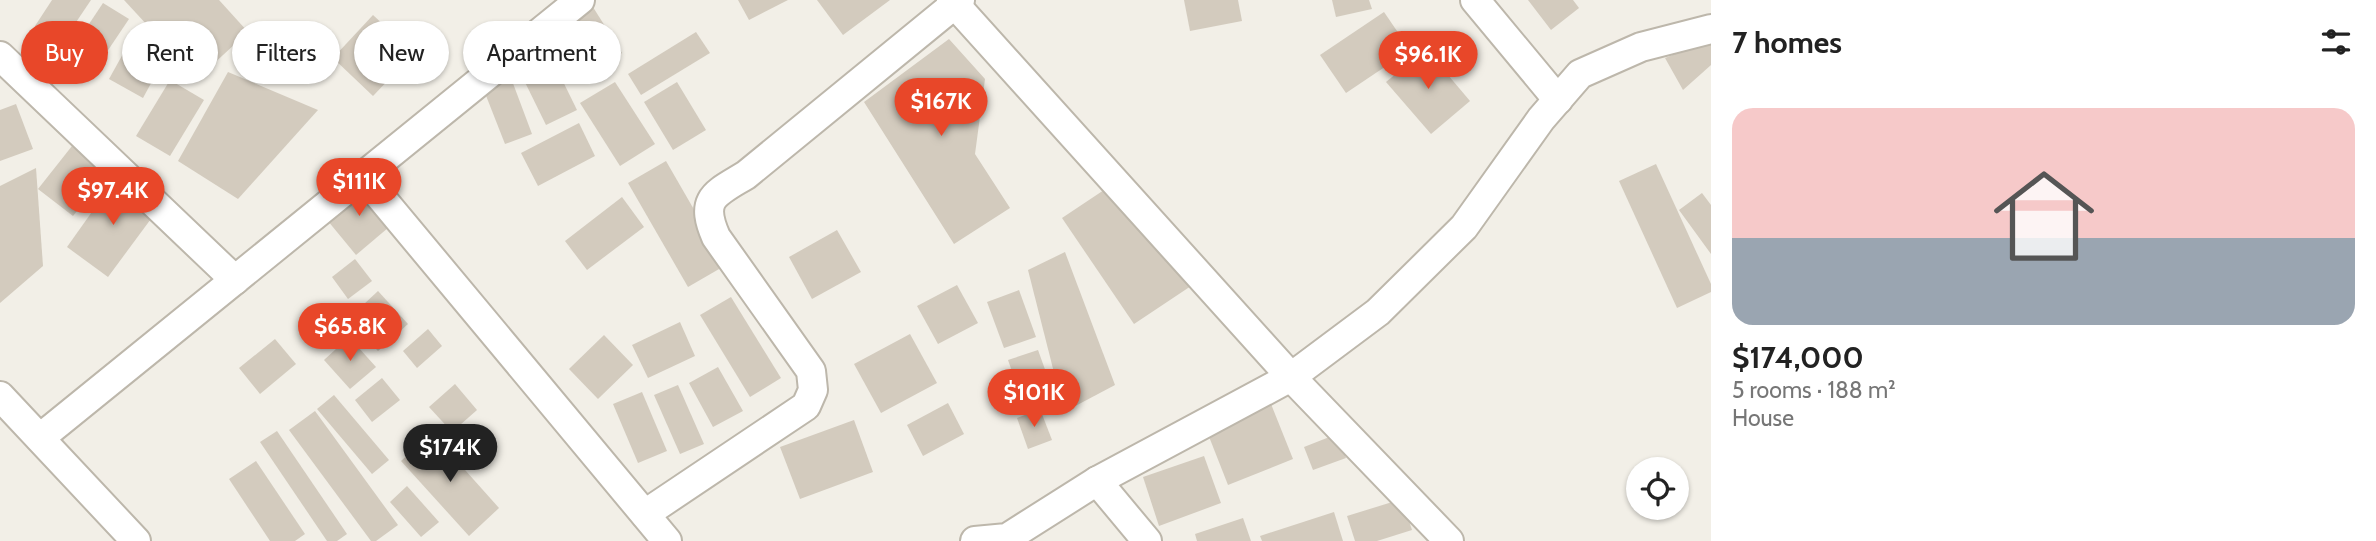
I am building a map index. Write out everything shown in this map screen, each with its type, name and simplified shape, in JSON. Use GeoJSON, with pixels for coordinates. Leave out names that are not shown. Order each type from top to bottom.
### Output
{"type":"FeatureCollection","features":[{"type":"Feature","properties":{"kind":"street"},"geometry":{"type":"LineString","coordinates":[[40,438],[580,0]]}},
{"type":"Feature","properties":{"kind":"street"},"geometry":{"type":"LineString","coordinates":[[1475,0],[1558,100]]}},
{"type":"Feature","properties":{"kind":"street"},"geometry":{"type":"LineString","coordinates":[[645,514],[806,406],[813,390],[811,371],[716,237],[708,219],[709,204],[716,193],[746,175],[956,1],[1291,377],[1449,541]]}},
{"type":"Feature","properties":{"kind":"street"},"geometry":{"type":"LineString","coordinates":[[975,541],[1005,539],[1097,481],[1291,377],[1378,312],[1464,227],[1541,119],[1580,74],[1641,47],[1711,29]]}},
{"type":"Feature","properties":{"kind":"street"},"geometry":{"type":"LineString","coordinates":[[0,56],[235,280]]}},
{"type":"Feature","properties":{"kind":"street"},"geometry":{"type":"LineString","coordinates":[[363,176],[667,541]]}},
{"type":"Feature","properties":{"kind":"street"},"geometry":{"type":"LineString","coordinates":[[0,396],[136,541]]}},
{"type":"Feature","properties":{"kind":"street"},"geometry":{"type":"LineString","coordinates":[[1097,481],[1147,541]]}},
{"type":"Feature","properties":{"kind":"building"},"geometry":{"type":"Polygon","coordinates":[[[52,0],[91,0],[77,21],[38,21],[52,0]]]}},
{"type":"Feature","properties":{"kind":"building"},"geometry":{"type":"Polygon","coordinates":[[[124,0],[219,0],[238,21],[232,21],[232,47],[218,60],[218,21],[143,21],[124,0]]]}},
{"type":"Feature","properties":{"kind":"building"},"geometry":{"type":"Polygon","coordinates":[[[738,0],[788,0],[749,20],[738,0]]]}},
{"type":"Feature","properties":{"kind":"building"},"geometry":{"type":"Polygon","coordinates":[[[817,0],[890,0],[843,35],[817,0]]]}},
{"type":"Feature","properties":{"kind":"building"},"geometry":{"type":"Polygon","coordinates":[[[1184,0],[1238,0],[1242,21],[1190,31],[1184,0]]]}},
{"type":"Feature","properties":{"kind":"building"},"geometry":{"type":"Polygon","coordinates":[[[1332,0],[1369,0],[1372,9],[1336,17],[1332,0]]]}},
{"type":"Feature","properties":{"kind":"building"},"geometry":{"type":"Polygon","coordinates":[[[1528,0],[1573,0],[1579,8],[1551,30],[1528,0]]]}},
{"type":"Feature","properties":{"kind":"building"},"geometry":{"type":"Polygon","coordinates":[[[103,3],[129,19],[122,21],[122,29],[108,50],[108,21],[91,21],[103,3]]]}},
{"type":"Feature","properties":{"kind":"building"},"geometry":{"type":"Polygon","coordinates":[[[591,4],[602,21],[564,21],[591,4]]]}},
{"type":"Feature","properties":{"kind":"building"},"geometry":{"type":"Polygon","coordinates":[[[1384,12],[1410,50],[1346,93],[1320,55],[1384,12]]]}},
{"type":"Feature","properties":{"kind":"building"},"geometry":{"type":"Polygon","coordinates":[[[373,15],[379,21],[367,21],[373,15]]]}},
{"type":"Feature","properties":{"kind":"building"},"geometry":{"type":"Polygon","coordinates":[[[696,32],[710,53],[641,95],[628,74],[696,32]]]}},
{"type":"Feature","properties":{"kind":"building"},"geometry":{"type":"Polygon","coordinates":[[[354,35],[354,78],[340,65],[340,50],[354,35]]]}},
{"type":"Feature","properties":{"kind":"building"},"geometry":{"type":"Polygon","coordinates":[[[949,39],[985,79],[975,154],[1010,208],[954,244],[864,102],[949,39]]]}},
{"type":"Feature","properties":{"kind":"building"},"geometry":{"type":"Polygon","coordinates":[[[1711,40],[1711,65],[1683,90],[1665,58],[1711,40]]]}},
{"type":"Feature","properties":{"kind":"building"},"geometry":{"type":"Polygon","coordinates":[[[1426,49],[1470,101],[1431,134],[1386,82],[1426,49]]]}},
{"type":"Feature","properties":{"kind":"building"},"geometry":{"type":"Polygon","coordinates":[[[122,56],[122,84],[151,84],[143,98],[109,79],[122,56]]]}},
{"type":"Feature","properties":{"kind":"building"},"geometry":{"type":"Polygon","coordinates":[[[228,72],[232,74],[232,84],[256,84],[318,110],[238,199],[178,161],[228,72]]]}},
{"type":"Feature","properties":{"kind":"building"},"geometry":{"type":"Polygon","coordinates":[[[677,82],[706,130],[673,150],[644,102],[677,82]]]}},
{"type":"Feature","properties":{"kind":"building"},"geometry":{"type":"Polygon","coordinates":[[[168,84],[177,84],[204,100],[170,156],[136,136],[168,84]]]}},
{"type":"Feature","properties":{"kind":"building"},"geometry":{"type":"Polygon","coordinates":[[[360,84],[384,84],[373,96],[360,84]]]}},
{"type":"Feature","properties":{"kind":"building"},"geometry":{"type":"Polygon","coordinates":[[[494,84],[513,84],[532,134],[505,144],[483,88],[494,84]]]}},
{"type":"Feature","properties":{"kind":"building"},"geometry":{"type":"Polygon","coordinates":[[[526,84],[564,84],[577,110],[546,125],[526,84]]]}},
{"type":"Feature","properties":{"kind":"building"},"geometry":{"type":"Polygon","coordinates":[[[612,84],[616,84],[655,144],[620,166],[580,103],[612,84]]]}},
{"type":"Feature","properties":{"kind":"building"},"geometry":{"type":"Polygon","coordinates":[[[16,104],[33,149],[0,161],[0,110],[16,104]]]}},
{"type":"Feature","properties":{"kind":"building"},"geometry":{"type":"Polygon","coordinates":[[[579,123],[595,156],[538,186],[521,153],[579,123]]]}},
{"type":"Feature","properties":{"kind":"building"},"geometry":{"type":"Polygon","coordinates":[[[72,146],[107,173],[73,216],[38,189],[72,146]]]}},
{"type":"Feature","properties":{"kind":"building"},"geometry":{"type":"Polygon","coordinates":[[[666,161],[726,265],[688,287],[628,183],[666,161]]]}},
{"type":"Feature","properties":{"kind":"building"},"geometry":{"type":"Polygon","coordinates":[[[1656,164],[1711,284],[1711,292],[1677,308],[1619,181],[1656,164]]]}},
{"type":"Feature","properties":{"kind":"building"},"geometry":{"type":"Polygon","coordinates":[[[36,168],[43,266],[0,303],[0,186],[36,168]]]}},
{"type":"Feature","properties":{"kind":"building"},"geometry":{"type":"Polygon","coordinates":[[[116,178],[159,208],[108,277],[67,247],[116,178]]]}},
{"type":"Feature","properties":{"kind":"building"},"geometry":{"type":"Polygon","coordinates":[[[1119,180],[1191,286],[1134,324],[1062,218],[1119,180]]]}},
{"type":"Feature","properties":{"kind":"building"},"geometry":{"type":"Polygon","coordinates":[[[362,182],[395,222],[356,255],[323,215],[362,182]]]}},
{"type":"Feature","properties":{"kind":"building"},"geometry":{"type":"Polygon","coordinates":[[[1702,193],[1711,205],[1711,254],[1679,210],[1702,193]]]}},
{"type":"Feature","properties":{"kind":"building"},"geometry":{"type":"Polygon","coordinates":[[[622,197],[644,227],[587,270],[565,241],[622,197]]]}},
{"type":"Feature","properties":{"kind":"building"},"geometry":{"type":"Polygon","coordinates":[[[837,230],[861,272],[812,299],[789,257],[837,230]]]}},
{"type":"Feature","properties":{"kind":"building"},"geometry":{"type":"Polygon","coordinates":[[[1065,252],[1115,385],[1064,412],[1028,270],[1065,252]]]}},
{"type":"Feature","properties":{"kind":"building"},"geometry":{"type":"Polygon","coordinates":[[[355,259],[372,281],[348,299],[332,277],[355,259]]]}},
{"type":"Feature","properties":{"kind":"building"},"geometry":{"type":"Polygon","coordinates":[[[957,285],[978,323],[938,344],[917,306],[957,285]]]}},
{"type":"Feature","properties":{"kind":"building"},"geometry":{"type":"Polygon","coordinates":[[[1019,290],[1036,337],[1004,348],[987,302],[1019,290]]]}},
{"type":"Feature","properties":{"kind":"building"},"geometry":{"type":"Polygon","coordinates":[[[378,291],[408,324],[378,351],[348,319],[378,291]]]}},
{"type":"Feature","properties":{"kind":"building"},"geometry":{"type":"Polygon","coordinates":[[[731,297],[781,378],[750,397],[700,315],[731,297]]]}},
{"type":"Feature","properties":{"kind":"building"},"geometry":{"type":"Polygon","coordinates":[[[680,322],[695,356],[648,378],[632,345],[680,322]]]}},
{"type":"Feature","properties":{"kind":"building"},"geometry":{"type":"Polygon","coordinates":[[[428,329],[442,346],[417,368],[403,351],[428,329]]]}},
{"type":"Feature","properties":{"kind":"building"},"geometry":{"type":"Polygon","coordinates":[[[910,334],[937,383],[881,413],[854,364],[910,334]]]}},
{"type":"Feature","properties":{"kind":"building"},"geometry":{"type":"Polygon","coordinates":[[[604,335],[633,365],[598,399],[569,369],[604,335]]]}},
{"type":"Feature","properties":{"kind":"building"},"geometry":{"type":"Polygon","coordinates":[[[349,337],[376,367],[350,389],[324,360],[349,337]]]}},
{"type":"Feature","properties":{"kind":"building"},"geometry":{"type":"Polygon","coordinates":[[[275,339],[296,364],[260,394],[239,368],[275,339]]]}},
{"type":"Feature","properties":{"kind":"building"},"geometry":{"type":"Polygon","coordinates":[[[1038,350],[1051,386],[1021,397],[1008,360],[1038,350]]]}},
{"type":"Feature","properties":{"kind":"building"},"geometry":{"type":"Polygon","coordinates":[[[718,367],[743,411],[713,427],[689,383],[718,367]]]}},
{"type":"Feature","properties":{"kind":"building"},"geometry":{"type":"Polygon","coordinates":[[[382,378],[400,400],[372,422],[355,400],[382,378]]]}},
{"type":"Feature","properties":{"kind":"building"},"geometry":{"type":"Polygon","coordinates":[[[455,384],[477,410],[452,432],[429,407],[455,384]]]}},
{"type":"Feature","properties":{"kind":"building"},"geometry":{"type":"Polygon","coordinates":[[[678,385],[704,444],[680,454],[654,395],[678,385]]]}},
{"type":"Feature","properties":{"kind":"building"},"geometry":{"type":"Polygon","coordinates":[[[642,392],[667,451],[638,463],[613,404],[642,392]]]}},
{"type":"Feature","properties":{"kind":"building"},"geometry":{"type":"Polygon","coordinates":[[[334,395],[389,460],[372,474],[317,409],[334,395]]]}},
{"type":"Feature","properties":{"kind":"building"},"geometry":{"type":"Polygon","coordinates":[[[948,403],[964,434],[923,456],[907,425],[948,403]]]}},
{"type":"Feature","properties":{"kind":"building"},"geometry":{"type":"Polygon","coordinates":[[[1271,404],[1293,459],[1228,485],[1206,429],[1271,404]]]}},
{"type":"Feature","properties":{"kind":"building"},"geometry":{"type":"Polygon","coordinates":[[[1040,409],[1052,440],[1028,449],[1017,418],[1040,409]]]}},
{"type":"Feature","properties":{"kind":"building"},"geometry":{"type":"Polygon","coordinates":[[[315,411],[398,525],[376,541],[371,541],[289,430],[315,411]]]}},
{"type":"Feature","properties":{"kind":"building"},"geometry":{"type":"Polygon","coordinates":[[[854,420],[873,472],[800,499],[780,447],[854,420]]]}},
{"type":"Feature","properties":{"kind":"building"},"geometry":{"type":"Polygon","coordinates":[[[277,431],[347,534],[337,541],[327,541],[260,442],[277,431]]]}},
{"type":"Feature","properties":{"kind":"building"},"geometry":{"type":"Polygon","coordinates":[[[432,433],[499,508],[469,536],[401,461],[432,433]]]}},
{"type":"Feature","properties":{"kind":"building"},"geometry":{"type":"Polygon","coordinates":[[[1337,434],[1346,458],[1313,470],[1304,447],[1337,434]]]}},
{"type":"Feature","properties":{"kind":"building"},"geometry":{"type":"Polygon","coordinates":[[[1204,456],[1221,503],[1159,526],[1143,477],[1204,456]]]}},
{"type":"Feature","properties":{"kind":"building"},"geometry":{"type":"Polygon","coordinates":[[[256,461],[305,534],[295,541],[270,541],[229,479],[256,461]]]}},
{"type":"Feature","properties":{"kind":"building"},"geometry":{"type":"Polygon","coordinates":[[[407,486],[439,522],[421,537],[390,502],[407,486]]]}},
{"type":"Feature","properties":{"kind":"building"},"geometry":{"type":"Polygon","coordinates":[[[1402,499],[1412,530],[1377,541],[1355,541],[1347,516],[1402,499]]]}},
{"type":"Feature","properties":{"kind":"building"},"geometry":{"type":"Polygon","coordinates":[[[1334,512],[1343,541],[1262,541],[1260,536],[1334,512]]]}},
{"type":"Feature","properties":{"kind":"building"},"geometry":{"type":"Polygon","coordinates":[[[1243,518],[1251,541],[1197,541],[1195,534],[1243,518]]]}}]}
